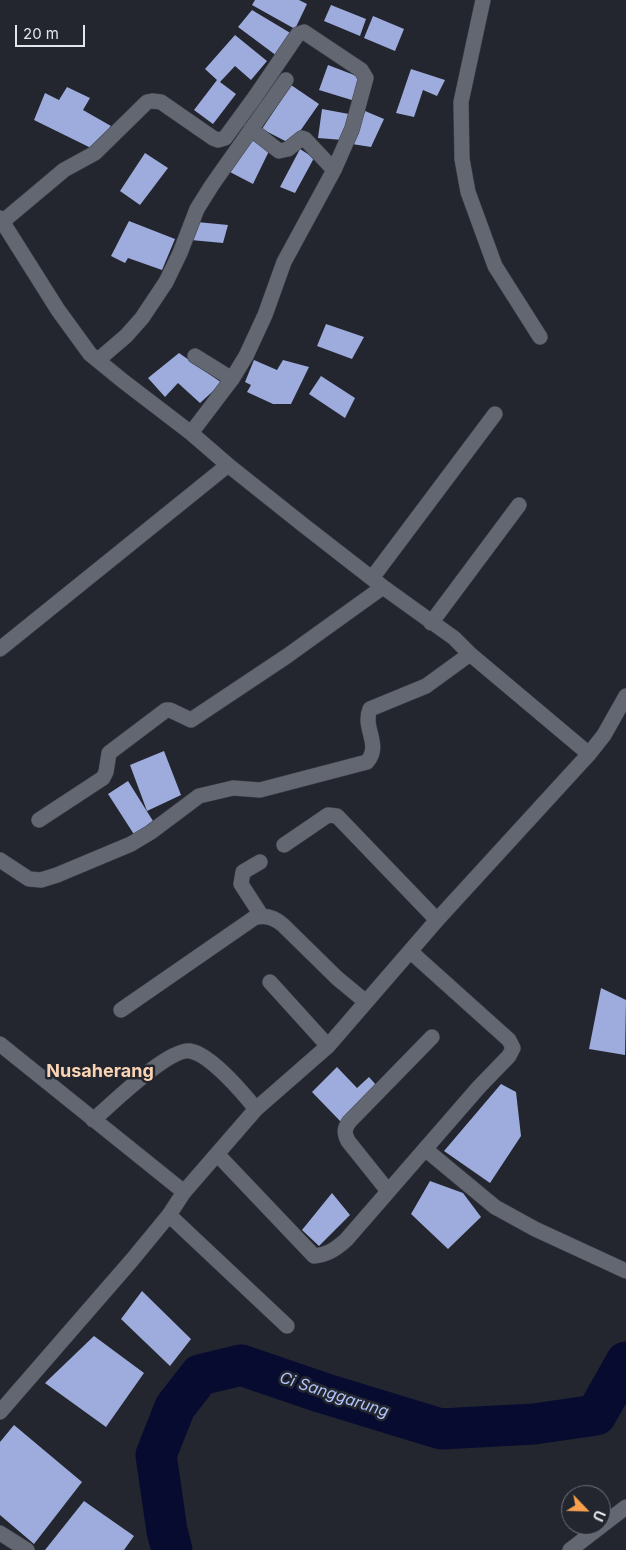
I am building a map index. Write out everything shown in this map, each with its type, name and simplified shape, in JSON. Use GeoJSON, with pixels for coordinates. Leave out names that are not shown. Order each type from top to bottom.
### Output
{"type":"FeatureCollection","features":[{"type":"Feature","properties":{"kind":"street"},"geometry":{"type":"LineString","coordinates":[[483,0],[461,102],[462,159],[468,192],[495,266],[540,338]]}},
{"type":"Feature","properties":{"kind":"street"},"geometry":{"type":"LineString","coordinates":[[191,433],[232,379],[246,356],[265,316],[284,262],[334,170],[352,129],[366,78],[361,70],[304,32],[298,34],[225,138],[218,140],[213,138],[157,100],[147,102],[95,153],[64,170],[1,220],[58,310],[90,354],[378,583],[454,638],[470,654],[590,754]]}},
{"type":"Feature","properties":{"kind":"street"},"geometry":{"type":"LineString","coordinates":[[98,360],[126,336],[142,318],[166,282],[180,254],[198,209],[212,185],[286,80]]}},
{"type":"Feature","properties":{"kind":"street"},"geometry":{"type":"LineString","coordinates":[[251,129],[279,151],[288,149],[302,138],[305,139],[334,170]]}},
{"type":"Feature","properties":{"kind":"street"},"geometry":{"type":"LineString","coordinates":[[195,356],[232,379]]}},
{"type":"Feature","properties":{"kind":"street"},"geometry":{"type":"LineString","coordinates":[[39,820],[103,778],[106,772],[109,753],[166,710],[191,720],[287,656],[378,583],[495,414]]}},
{"type":"Feature","properties":{"kind":"street"},"geometry":{"type":"LineString","coordinates":[[0,649],[228,465]]}},
{"type":"Feature","properties":{"kind":"street"},"geometry":{"type":"LineString","coordinates":[[431,623],[519,505]]}},
{"type":"Feature","properties":{"kind":"street"},"geometry":{"type":"LineString","coordinates":[[0,860],[29,879],[41,880],[131,844],[152,832],[199,796],[232,788],[260,790],[367,762],[372,757],[374,750],[367,724],[367,716],[370,709],[426,686],[470,654]]}},
{"type":"Feature","properties":{"kind":"street"},"geometry":{"type":"LineString","coordinates":[[0,1412],[169,1215],[184,1192],[256,1109],[328,1046],[437,920],[590,754],[604,736],[626,696]]}},
{"type":"Feature","properties":{"kind":"street"},"geometry":{"type":"LineString","coordinates":[[284,845],[328,814],[337,816],[437,920]]}},
{"type":"Feature","properties":{"kind":"street"},"geometry":{"type":"LineString","coordinates":[[260,862],[243,872],[240,877],[240,884],[261,916]]}},
{"type":"Feature","properties":{"kind":"street"},"geometry":{"type":"LineString","coordinates":[[121,1010],[254,918],[261,916],[277,920],[337,978],[366,1002]]}},
{"type":"Feature","properties":{"kind":"street"},"geometry":{"type":"LineString","coordinates":[[217,1154],[314,1256],[321,1256],[337,1248],[479,1087],[509,1056],[513,1048],[509,1040],[411,952]]}},
{"type":"Feature","properties":{"kind":"street"},"geometry":{"type":"LineString","coordinates":[[270,982],[328,1046]]}},
{"type":"Feature","properties":{"kind":"street"},"geometry":{"type":"LineString","coordinates":[[388,1191],[348,1141],[346,1127],[432,1037]]}},
{"type":"Feature","properties":{"kind":"street"},"geometry":{"type":"LineString","coordinates":[[0,1044],[184,1192]]}},
{"type":"Feature","properties":{"kind":"street"},"geometry":{"type":"LineString","coordinates":[[93,1120],[165,1060],[183,1051],[198,1054],[228,1077],[256,1109]]}},
{"type":"Feature","properties":{"kind":"street"},"geometry":{"type":"LineString","coordinates":[[425,1149],[495,1207],[536,1229],[626,1271]]}},
{"type":"Feature","properties":{"kind":"street"},"geometry":{"type":"LineString","coordinates":[[169,1215],[287,1326]]}},
{"type":"Feature","properties":{"kind":"street"},"geometry":{"type":"LineString","coordinates":[[570,1550],[626,1507]]}},
{"type":"Feature","properties":{"kind":"street"},"geometry":{"type":"LineString","coordinates":[[0,1533],[27,1550]]}},
{"type":"Feature","properties":{"kind":"building"},"geometry":{"type":"Polygon","coordinates":[[[255,0],[299,0],[307,4],[295,29],[252,5],[255,0]]]}},
{"type":"Feature","properties":{"kind":"building"},"geometry":{"type":"Polygon","coordinates":[[[331,5],[366,19],[360,36],[324,21],[331,5]]]}},
{"type":"Feature","properties":{"kind":"building"},"geometry":{"type":"Polygon","coordinates":[[[252,10],[292,34],[277,56],[238,27],[252,10]]]}},
{"type":"Feature","properties":{"kind":"building"},"geometry":{"type":"Polygon","coordinates":[[[373,16],[404,29],[395,51],[364,38],[373,16]]]}},
{"type":"Feature","properties":{"kind":"building"},"geometry":{"type":"Polygon","coordinates":[[[235,35],[267,61],[251,80],[235,66],[220,82],[236,94],[213,124],[194,110],[217,80],[205,69],[235,35]]]}},
{"type":"Feature","properties":{"kind":"building"},"geometry":{"type":"Polygon","coordinates":[[[328,65],[362,78],[355,101],[319,90],[328,65]]]}},
{"type":"Feature","properties":{"kind":"building"},"geometry":{"type":"Polygon","coordinates":[[[411,69],[445,80],[437,96],[423,90],[414,117],[396,113],[411,69]]]}},
{"type":"Feature","properties":{"kind":"building"},"geometry":{"type":"Polygon","coordinates":[[[291,85],[319,104],[291,144],[262,129],[291,85]]]}},
{"type":"Feature","properties":{"kind":"building"},"geometry":{"type":"Polygon","coordinates":[[[67,87],[90,98],[83,110],[111,126],[93,149],[34,120],[45,93],[59,100],[67,87]]]}},
{"type":"Feature","properties":{"kind":"building"},"geometry":{"type":"Polygon","coordinates":[[[322,109],[349,114],[343,140],[318,138],[322,109]]]}},
{"type":"Feature","properties":{"kind":"building"},"geometry":{"type":"Polygon","coordinates":[[[365,111],[384,119],[371,147],[352,144],[365,111]]]}},
{"type":"Feature","properties":{"kind":"building"},"geometry":{"type":"Polygon","coordinates":[[[249,139],[270,149],[253,184],[228,171],[249,139]]]}},
{"type":"Feature","properties":{"kind":"building"},"geometry":{"type":"Polygon","coordinates":[[[300,149],[314,158],[295,193],[280,187],[300,149]]]}},
{"type":"Feature","properties":{"kind":"building"},"geometry":{"type":"Polygon","coordinates":[[[145,153],[168,168],[140,205],[120,191],[145,153]]]}},
{"type":"Feature","properties":{"kind":"building"},"geometry":{"type":"Polygon","coordinates":[[[129,221],[175,239],[162,270],[128,258],[125,263],[111,256],[129,221]]]}},
{"type":"Feature","properties":{"kind":"building"},"geometry":{"type":"Polygon","coordinates":[[[197,222],[228,225],[223,243],[191,240],[197,222]]]}},
{"type":"Feature","properties":{"kind":"building"},"geometry":{"type":"Polygon","coordinates":[[[326,324],[364,337],[352,359],[317,346],[326,324]]]}},
{"type":"Feature","properties":{"kind":"building"},"geometry":{"type":"Polygon","coordinates":[[[179,353],[222,383],[200,403],[178,383],[165,397],[148,378],[179,353]]]}},
{"type":"Feature","properties":{"kind":"building"},"geometry":{"type":"Polygon","coordinates":[[[254,360],[277,370],[283,360],[309,367],[291,404],[273,404],[247,392],[251,385],[245,382],[254,360]]]}},
{"type":"Feature","properties":{"kind":"building"},"geometry":{"type":"Polygon","coordinates":[[[321,376],[355,398],[345,418],[309,394],[321,376]]]}},
{"type":"Feature","properties":{"kind":"building"},"geometry":{"type":"Polygon","coordinates":[[[164,751],[181,795],[147,811],[130,765],[164,751]]]}},
{"type":"Feature","properties":{"kind":"building"},"geometry":{"type":"Polygon","coordinates":[[[128,781],[153,821],[137,839],[108,794],[128,781]]]}},
{"type":"Feature","properties":{"kind":"building"},"geometry":{"type":"Polygon","coordinates":[[[601,988],[626,1000],[625,1055],[589,1049],[601,988]]]}},
{"type":"Feature","properties":{"kind":"building"},"geometry":{"type":"Polygon","coordinates":[[[337,1067],[357,1088],[369,1077],[377,1086],[341,1122],[312,1092],[337,1067]]]}},
{"type":"Feature","properties":{"kind":"building"},"geometry":{"type":"Polygon","coordinates":[[[501,1084],[516,1092],[521,1136],[490,1183],[444,1151],[501,1084]]]}},
{"type":"Feature","properties":{"kind":"building"},"geometry":{"type":"Polygon","coordinates":[[[430,1181],[463,1193],[481,1217],[448,1249],[411,1214],[430,1181]]]}},
{"type":"Feature","properties":{"kind":"building"},"geometry":{"type":"Polygon","coordinates":[[[332,1193],[350,1215],[319,1246],[302,1230],[332,1193]]]}},
{"type":"Feature","properties":{"kind":"building"},"geometry":{"type":"Polygon","coordinates":[[[142,1291],[191,1339],[170,1366],[121,1319],[142,1291]]]}},
{"type":"Feature","properties":{"kind":"building"},"geometry":{"type":"Polygon","coordinates":[[[94,1336],[144,1373],[106,1427],[45,1383],[94,1336]]]}},
{"type":"Feature","properties":{"kind":"building"},"geometry":{"type":"Polygon","coordinates":[[[14,1425],[82,1482],[34,1544],[0,1515],[0,1442],[14,1425]]]}},
{"type":"Feature","properties":{"kind":"building"},"geometry":{"type":"Polygon","coordinates":[[[84,1501],[134,1536],[124,1550],[45,1550],[84,1501]]]}},
{"type":"Feature","properties":{"kind":"waterway","name":"Ci Sanggarung"},"geometry":{"type":"LineString","coordinates":[[172,1550],[167,1531],[156,1455],[175,1407],[200,1375],[241,1365],[323,1393],[441,1429],[534,1424],[596,1415],[626,1362]]}},
{"type":"Feature","properties":{"kind":"district","name":"Nusaherang"},"geometry":{"type":"Point","coordinates":[100,1072]}}]}
